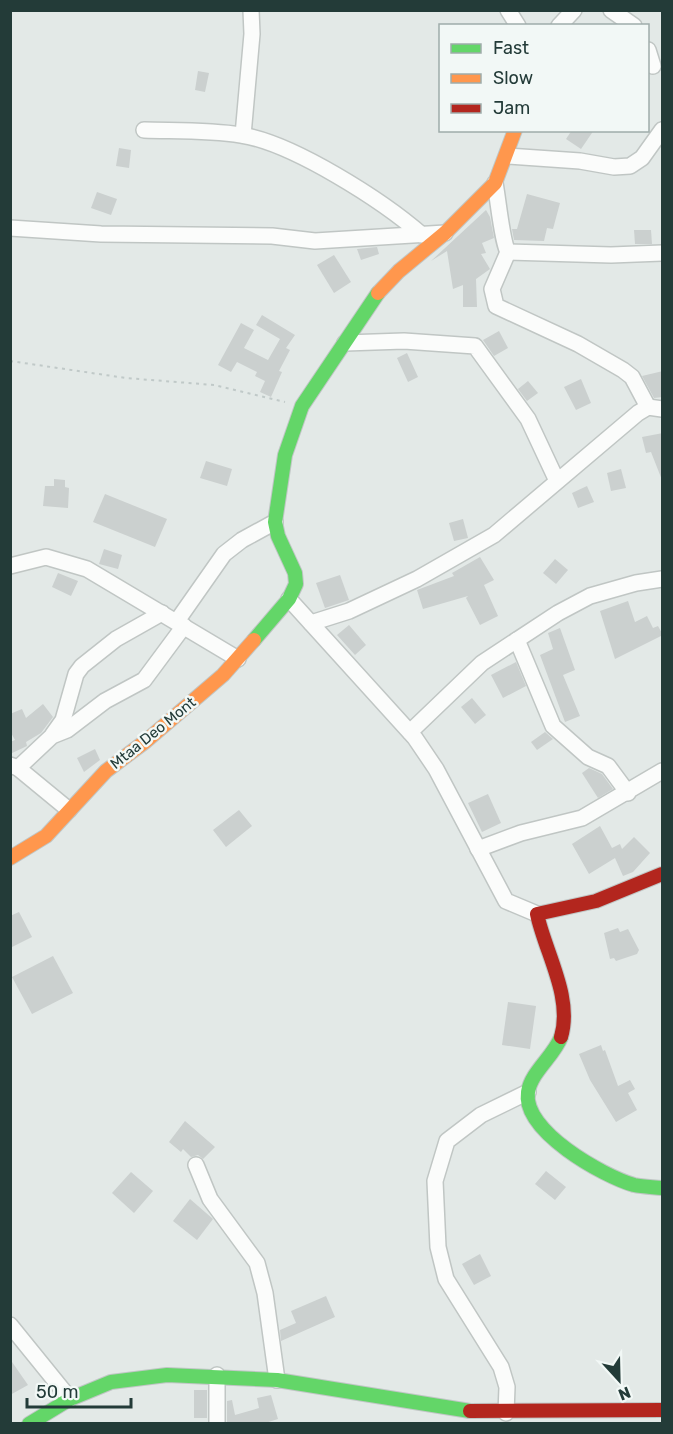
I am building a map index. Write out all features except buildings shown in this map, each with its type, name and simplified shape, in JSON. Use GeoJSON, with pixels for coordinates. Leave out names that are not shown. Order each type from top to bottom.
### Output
{"type":"FeatureCollection","features":[{"type":"Feature","properties":{"kind":"street"},"geometry":{"type":"LineString","coordinates":[[243,135],[252,34],[251,10]]}},
{"type":"Feature","properties":{"kind":"street"},"geometry":{"type":"LineString","coordinates":[[508,10],[517,24]]}},
{"type":"Feature","properties":{"kind":"street"},"geometry":{"type":"LineString","coordinates":[[561,24],[574,10]]}},
{"type":"Feature","properties":{"kind":"street"},"geometry":{"type":"LineString","coordinates":[[611,10],[631,24]]}},
{"type":"Feature","properties":{"kind":"street"},"geometry":{"type":"LineString","coordinates":[[649,53],[653,66]]}},
{"type":"Feature","properties":{"kind":"street"},"geometry":{"type":"LineString","coordinates":[[144,130],[243,135],[283,150],[374,198],[422,235]]}},
{"type":"Feature","properties":{"kind":"street"},"geometry":{"type":"LineString","coordinates":[[507,156],[580,161],[614,167],[630,166],[642,158],[663,130]]}},
{"type":"Feature","properties":{"kind":"street"},"geometry":{"type":"LineString","coordinates":[[514,132],[495,183],[445,233],[399,271],[372,299],[303,406],[285,455],[275,522],[278,536],[295,573],[296,584],[289,599],[410,732],[436,769],[506,901],[537,914]]}},
{"type":"Feature","properties":{"kind":"street"},"geometry":{"type":"LineString","coordinates":[[495,183],[504,246],[508,252]]}},
{"type":"Feature","properties":{"kind":"street"},"geometry":{"type":"LineString","coordinates":[[10,228],[101,234],[272,236],[315,241],[445,233]]}},
{"type":"Feature","properties":{"kind":"street"},"geometry":{"type":"LineString","coordinates":[[508,252],[611,255],[660,250]]}},
{"type":"Feature","properties":{"kind":"street"},"geometry":{"type":"LineString","coordinates":[[311,623],[349,611],[448,562],[494,535],[557,481],[655,408],[632,377],[623,370],[578,344],[496,306],[492,289],[508,252]]}},
{"type":"Feature","properties":{"kind":"street"},"geometry":{"type":"LineString","coordinates":[[345,343],[404,341],[475,346],[528,419],[557,481]]}},
{"type":"Feature","properties":{"kind":"street"},"geometry":{"type":"LineString","coordinates":[[52,736],[67,730],[105,701],[144,680],[224,554],[242,540],[275,522]]}},
{"type":"Feature","properties":{"kind":"street"},"geometry":{"type":"LineString","coordinates":[[10,566],[45,557],[87,569],[238,659]]}},
{"type":"Feature","properties":{"kind":"street"},"geometry":{"type":"LineString","coordinates":[[410,732],[482,663],[517,640],[590,596],[636,583],[663,579]]}},
{"type":"Feature","properties":{"kind":"street","name":"Mtaa Deo Mont"},"geometry":{"type":"LineString","coordinates":[[10,858],[46,836],[106,771],[146,741],[238,659],[289,599]]}},
{"type":"Feature","properties":{"kind":"street"},"geometry":{"type":"LineString","coordinates":[[69,810],[14,767],[52,736],[63,720],[76,674],[82,666],[116,639],[162,613]]}},
{"type":"Feature","properties":{"kind":"street"},"geometry":{"type":"LineString","coordinates":[[517,640],[553,726],[588,757],[608,766],[628,793]]}},
{"type":"Feature","properties":{"kind":"street"},"geometry":{"type":"LineString","coordinates":[[478,849],[521,833],[582,818],[660,779]]}},
{"type":"Feature","properties":{"kind":"street"},"geometry":{"type":"LineString","coordinates":[[537,914],[542,911],[596,901],[663,874]]}},
{"type":"Feature","properties":{"kind":"street"},"geometry":{"type":"LineString","coordinates":[[506,1413],[507,1387],[501,1366],[446,1278],[438,1247],[435,1181],[447,1141],[481,1115],[528,1092],[562,1041],[564,1023],[562,1004],[537,914]]}},
{"type":"Feature","properties":{"kind":"street"},"geometry":{"type":"LineString","coordinates":[[528,1092],[528,1107],[535,1118],[573,1155],[636,1185],[663,1188]]}},
{"type":"Feature","properties":{"kind":"street"},"geometry":{"type":"LineString","coordinates":[[196,1165],[214,1205],[257,1263],[265,1293],[277,1380]]}},
{"type":"Feature","properties":{"kind":"street"},"geometry":{"type":"LineString","coordinates":[[10,1325],[70,1398]]}},
{"type":"Feature","properties":{"kind":"street"},"geometry":{"type":"LineString","coordinates":[[29,1424],[70,1398],[111,1382],[167,1375],[217,1375],[277,1380],[478,1418],[506,1413],[663,1410]]}},
{"type":"Feature","properties":{"kind":"street"},"geometry":{"type":"LineString","coordinates":[[217,1375],[217,1424]]}},
{"type":"Feature","properties":{"kind":"path"},"geometry":{"type":"LineString","coordinates":[[10,361],[126,378],[214,385],[303,406]]}},
{"type":"Feature","properties":{"kind":"traffic: fast"},"geometry":{"type":"LineString","coordinates":[[254,640],[289,599],[296,584],[295,573],[278,536],[275,522],[285,455],[302,406],[378,293]]}},
{"type":"Feature","properties":{"kind":"traffic: fast"},"geometry":{"type":"LineString","coordinates":[[561,1037],[533,1078],[528,1092],[530,1107],[538,1122],[567,1150],[585,1162],[634,1185],[662,1188]]}},
{"type":"Feature","properties":{"kind":"traffic: fast"},"geometry":{"type":"LineString","coordinates":[[29,1424],[70,1399],[111,1382],[167,1375],[277,1380],[470,1411]]}},
{"type":"Feature","properties":{"kind":"traffic: slow"},"geometry":{"type":"LineString","coordinates":[[378,293],[399,271],[445,233],[495,183],[514,132]]}},
{"type":"Feature","properties":{"kind":"traffic: slow"},"geometry":{"type":"LineString","coordinates":[[10,858],[46,836],[106,771],[146,741],[223,675],[254,640]]}},
{"type":"Feature","properties":{"kind":"traffic: jam"},"geometry":{"type":"LineString","coordinates":[[561,1037],[564,1022],[561,991],[537,914],[596,901],[662,874]]}},
{"type":"Feature","properties":{"kind":"traffic: jam"},"geometry":{"type":"LineString","coordinates":[[470,1411],[662,1410]]}}]}
